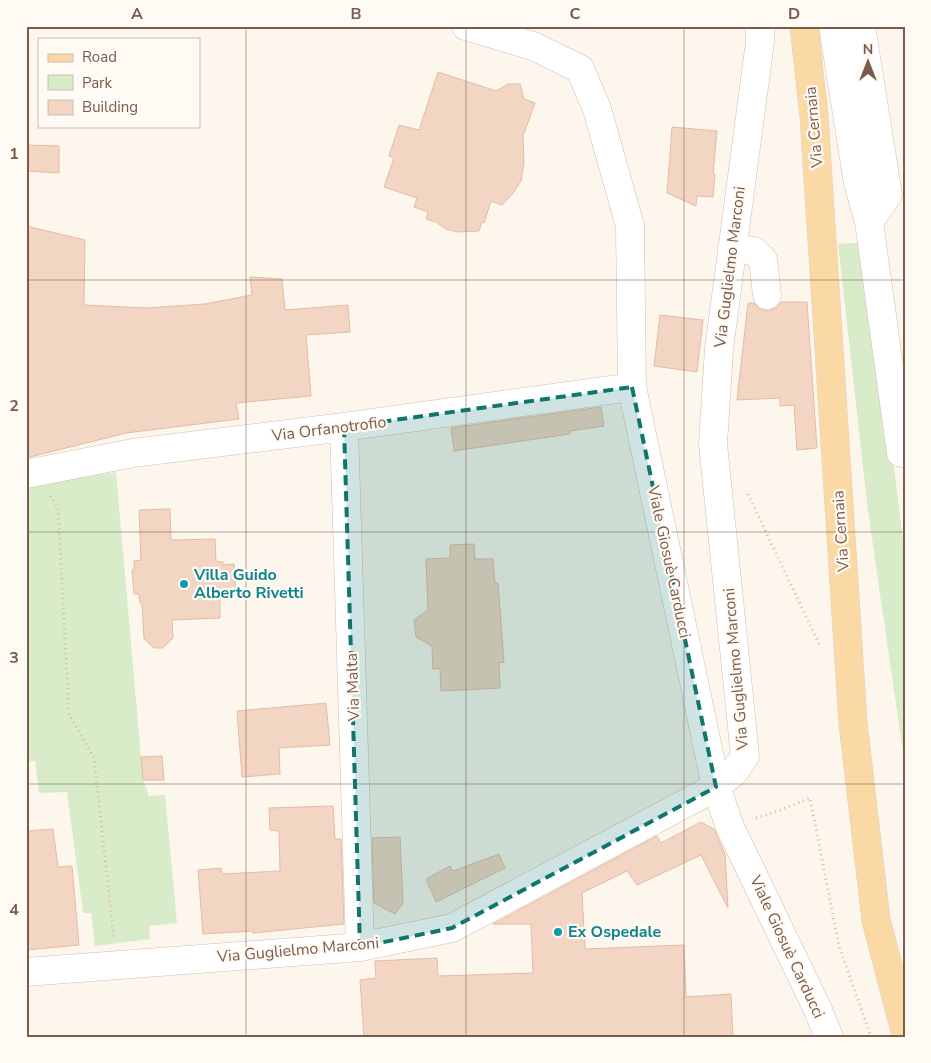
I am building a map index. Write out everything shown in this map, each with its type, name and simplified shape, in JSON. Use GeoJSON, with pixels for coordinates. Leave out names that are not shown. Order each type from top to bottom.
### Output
{"type":"FeatureCollection","features":[{"type":"Feature","properties":{"kind":"main road","name":"Via Cernaia"},"geometry":{"type":"LineString","coordinates":[[804,26],[814,116],[853,723],[876,920],[905,1032]]}},
{"type":"Feature","properties":{"kind":"street","name":"Viale Giosuè Carducci"},"geometry":{"type":"LineString","coordinates":[[466,26],[533,46],[580,70],[597,109],[630,226],[632,386],[716,787],[730,827],[829,1037]]}},
{"type":"Feature","properties":{"kind":"street","name":"Via Guglielmo Marconi"},"geometry":{"type":"LineString","coordinates":[[26,972],[360,946],[452,928],[716,787],[734,772],[745,756],[714,444],[719,349],[760,42],[760,26]]}},
{"type":"Feature","properties":{"kind":"street","name":"Via Cernaia"},"geometry":{"type":"LineString","coordinates":[[833,26],[858,183],[869,222],[901,453]]}},
{"type":"Feature","properties":{"kind":"street"},"geometry":{"type":"LineString","coordinates":[[861,26],[888,195],[869,222]]}},
{"type":"Feature","properties":{"kind":"street"},"geometry":{"type":"LineString","coordinates":[[732,248],[754,251],[763,260],[767,295]]}},
{"type":"Feature","properties":{"kind":"street","name":"Via Orfanotrofio"},"geometry":{"type":"LineString","coordinates":[[30,473],[133,453],[344,427],[632,386]]}},
{"type":"Feature","properties":{"kind":"street","name":"Via Malta"},"geometry":{"type":"LineString","coordinates":[[344,427],[360,946]]}},
{"type":"Feature","properties":{"kind":"path"},"geometry":{"type":"LineString","coordinates":[[30,473],[58,507],[68,714],[94,758],[116,965]]}},
{"type":"Feature","properties":{"kind":"path"},"geometry":{"type":"LineString","coordinates":[[750,498],[821,649]]}},
{"type":"Feature","properties":{"kind":"path"},"geometry":{"type":"LineString","coordinates":[[730,827],[810,798],[839,946],[871,1037]]}},
{"type":"Feature","properties":{"kind":"highlighted area"},"geometry":{"type":"Polygon","coordinates":[[[632,387],[716,787],[452,928],[360,947],[344,427],[632,387]]]}},
{"type":"Feature","properties":{"kind":"green space"},"geometry":{"type":"Polygon","coordinates":[[[866,242],[905,556],[905,766],[868,511],[838,244],[866,242]]]}},
{"type":"Feature","properties":{"kind":"green space"},"geometry":{"type":"Polygon","coordinates":[[[116,472],[143,780],[149,796],[165,795],[177,923],[149,926],[150,939],[95,946],[91,913],[83,913],[67,792],[39,793],[35,761],[26,762],[26,505],[30,486],[116,472]]]}},
{"type":"Feature","properties":{"kind":"building"},"geometry":{"type":"Polygon","coordinates":[[[438,72],[496,91],[508,84],[520,84],[524,99],[535,103],[523,136],[524,163],[521,181],[502,205],[491,201],[484,223],[482,222],[479,231],[458,232],[446,229],[436,222],[426,219],[428,212],[414,207],[417,198],[384,187],[394,158],[389,156],[399,125],[419,130],[438,72]]]}},
{"type":"Feature","properties":{"kind":"building"},"geometry":{"type":"Polygon","coordinates":[[[672,127],[717,131],[713,197],[697,196],[696,206],[667,193],[672,127]]]}},
{"type":"Feature","properties":{"kind":"building"},"geometry":{"type":"Polygon","coordinates":[[[26,145],[59,146],[59,173],[26,171],[26,145]]]}},
{"type":"Feature","properties":{"kind":"building"},"geometry":{"type":"Polygon","coordinates":[[[26,226],[85,240],[84,305],[146,308],[205,304],[252,295],[250,277],[282,279],[285,310],[348,305],[350,332],[306,335],[311,396],[236,403],[239,419],[126,433],[26,458],[26,226]]]}},
{"type":"Feature","properties":{"kind":"building"},"geometry":{"type":"Polygon","coordinates":[[[781,302],[807,302],[817,448],[797,450],[794,405],[780,406],[780,398],[737,400],[748,303],[754,303],[760,309],[768,311],[776,308],[781,302]]]}},
{"type":"Feature","properties":{"kind":"building"},"geometry":{"type":"Polygon","coordinates":[[[660,315],[703,320],[697,372],[654,366],[660,315]]]}},
{"type":"Feature","properties":{"kind":"building"},"geometry":{"type":"Polygon","coordinates":[[[601,407],[604,426],[570,431],[570,434],[454,451],[451,428],[601,407]]]}},
{"type":"Feature","properties":{"kind":"building","name":"Villa Guido Alberto Rivetti"},"geometry":{"type":"Polygon","coordinates":[[[170,509],[171,540],[215,539],[216,561],[223,562],[223,565],[234,564],[236,594],[220,597],[220,618],[172,620],[173,638],[163,648],[154,648],[144,639],[142,604],[140,603],[139,594],[134,594],[132,570],[134,569],[134,561],[141,560],[139,510],[170,509]]]}},
{"type":"Feature","properties":{"kind":"building"},"geometry":{"type":"Polygon","coordinates":[[[474,544],[475,559],[493,559],[495,583],[498,583],[504,662],[499,663],[500,688],[441,691],[440,669],[433,669],[432,646],[416,637],[414,620],[428,610],[426,559],[450,558],[450,545],[474,544]]]}},
{"type":"Feature","properties":{"kind":"building"},"geometry":{"type":"Polygon","coordinates":[[[326,703],[330,745],[279,748],[280,774],[242,777],[237,711],[326,703]]]}},
{"type":"Feature","properties":{"kind":"building"},"geometry":{"type":"Polygon","coordinates":[[[162,756],[164,780],[143,780],[141,757],[162,756]]]}},
{"type":"Feature","properties":{"kind":"building"},"geometry":{"type":"Polygon","coordinates":[[[333,806],[335,839],[341,839],[344,924],[253,933],[253,931],[203,934],[198,870],[221,868],[222,874],[280,871],[279,831],[270,830],[269,808],[333,806]]]}},
{"type":"Feature","properties":{"kind":"building","name":"Ex Ospedale"},"geometry":{"type":"Polygon","coordinates":[[[701,822],[714,829],[725,854],[728,908],[701,855],[637,885],[627,871],[582,893],[585,949],[684,945],[686,997],[731,994],[733,1037],[364,1037],[360,980],[376,978],[375,961],[437,958],[438,976],[533,973],[531,924],[493,924],[657,836],[661,843],[701,822]]]}},
{"type":"Feature","properties":{"kind":"building"},"geometry":{"type":"Polygon","coordinates":[[[53,829],[58,867],[72,866],[79,945],[26,950],[26,831],[53,829]]]}},
{"type":"Feature","properties":{"kind":"building"},"geometry":{"type":"Polygon","coordinates":[[[400,837],[403,903],[395,914],[374,903],[372,838],[400,837]]]}},
{"type":"Feature","properties":{"kind":"building"},"geometry":{"type":"Polygon","coordinates":[[[499,854],[505,868],[436,902],[426,879],[450,866],[453,871],[499,854]]]}},
{"type":"Feature","properties":{"kind":"place","name":"Villa Guido Alberto Rivetti"},"geometry":{"type":"Point","coordinates":[184,584]}},
{"type":"Feature","properties":{"kind":"place","name":"Ex Ospedale"},"geometry":{"type":"Point","coordinates":[558,932]}}]}
